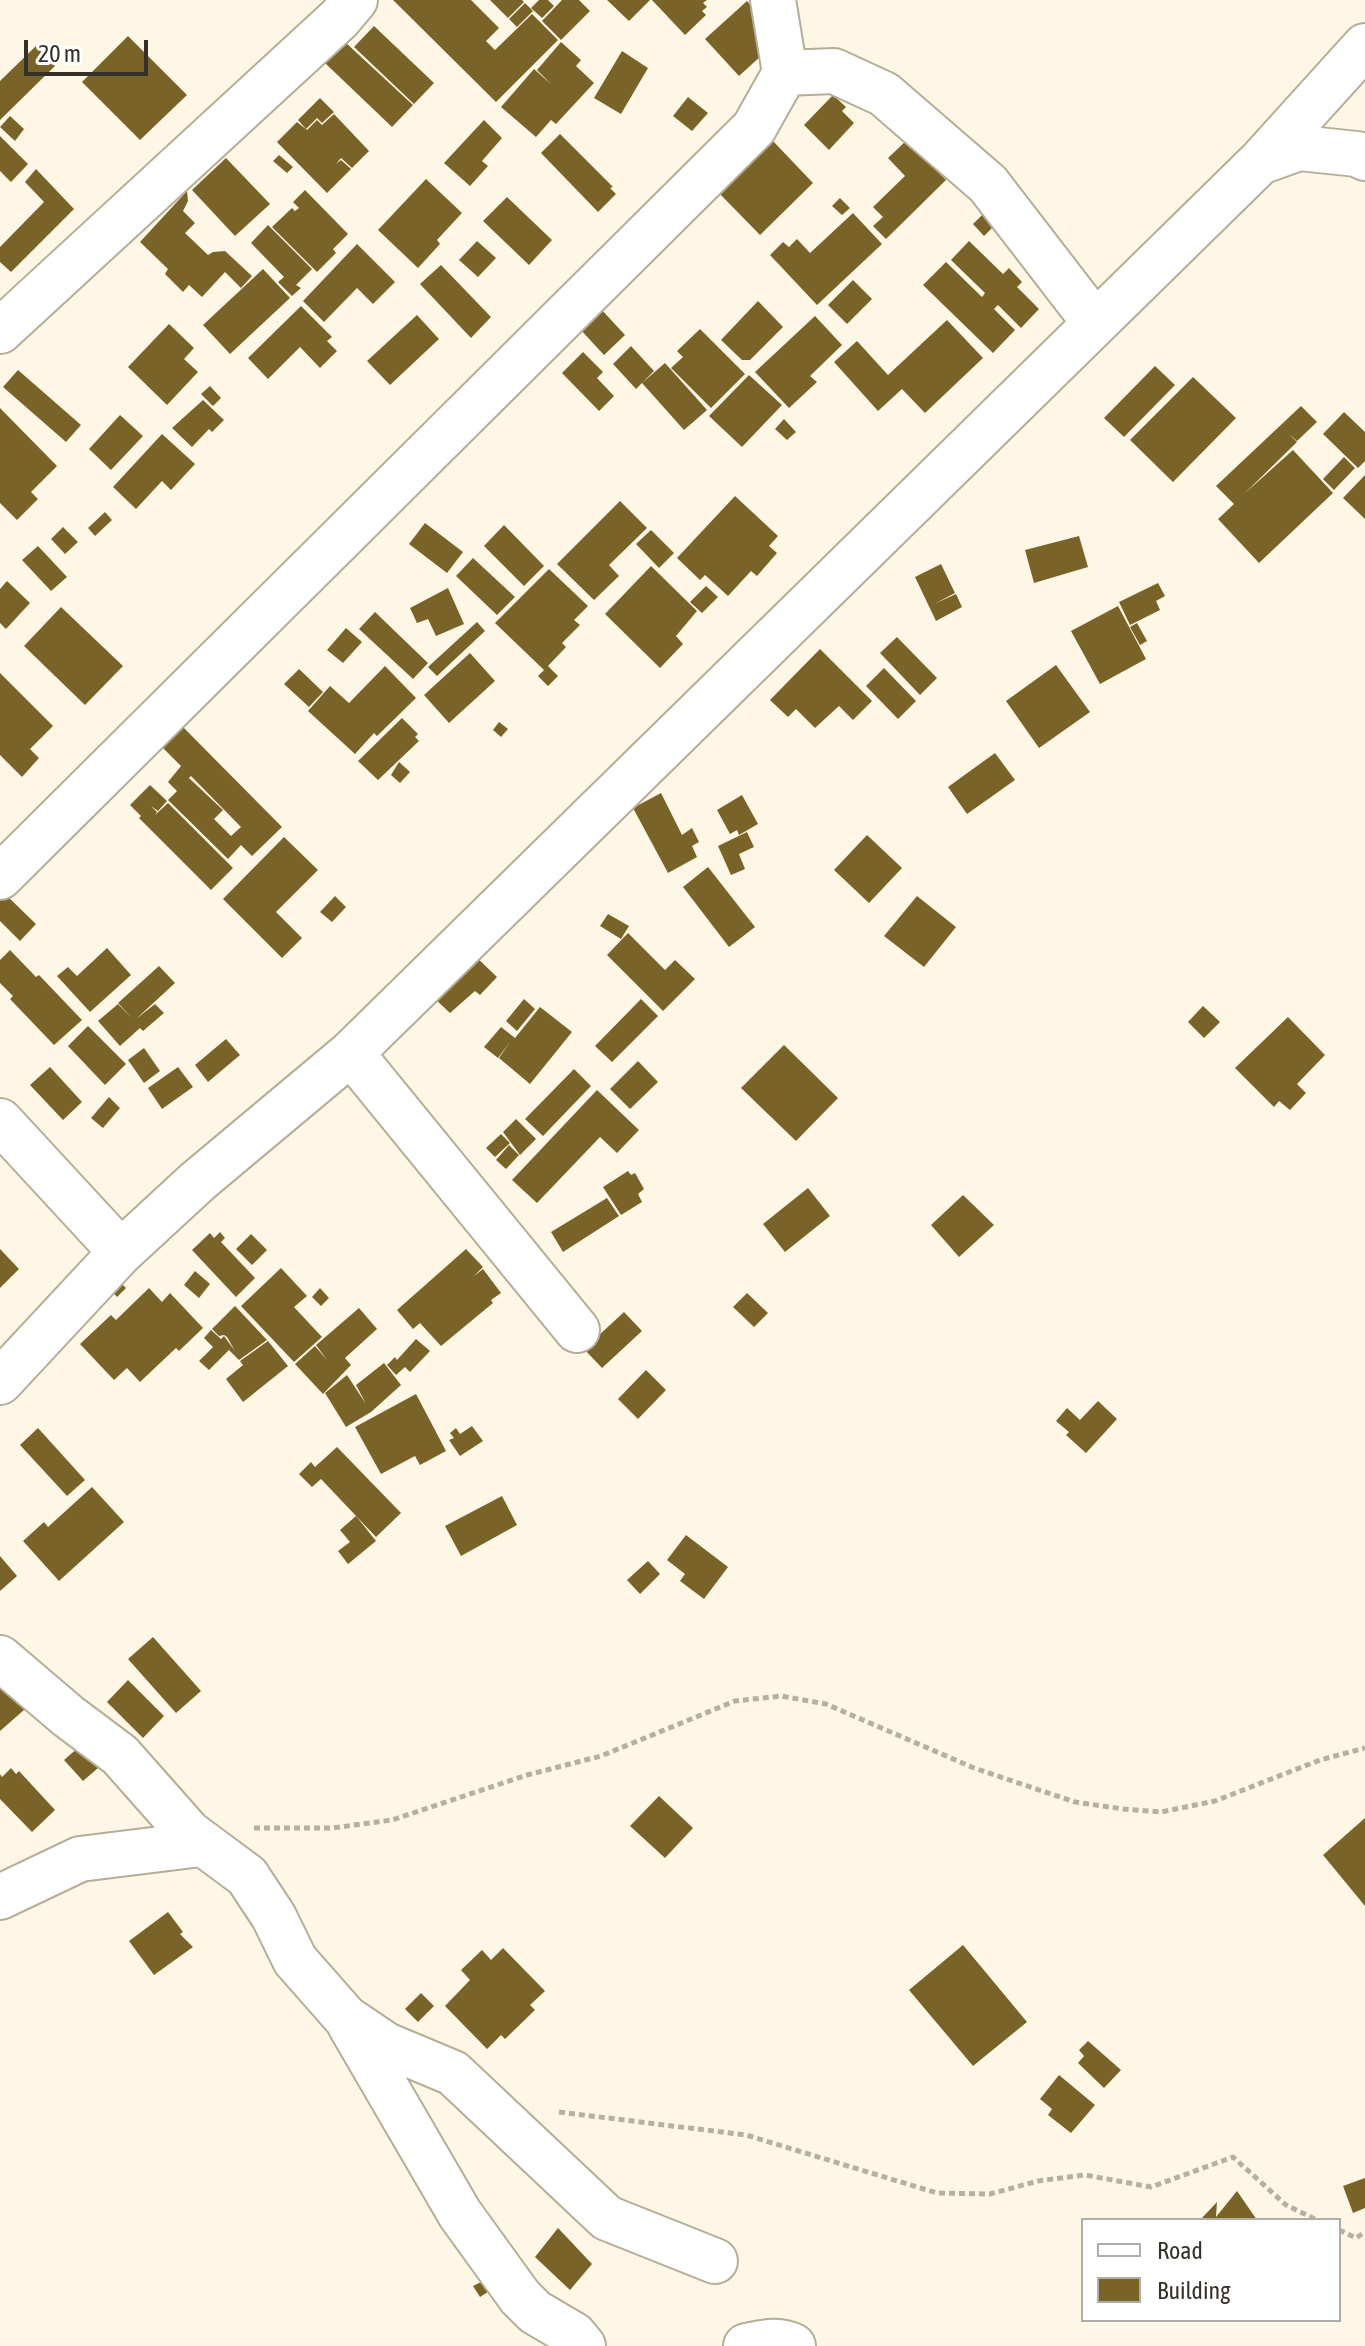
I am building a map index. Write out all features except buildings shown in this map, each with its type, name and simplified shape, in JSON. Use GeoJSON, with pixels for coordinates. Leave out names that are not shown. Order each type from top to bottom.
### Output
{"type":"FeatureCollection","features":[{"type":"Feature","properties":{"kind":"street"},"geometry":{"type":"LineString","coordinates":[[0,331],[340,18],[355,0]]}},
{"type":"Feature","properties":{"kind":"street"},"geometry":{"type":"LineString","coordinates":[[0,877],[754,128],[785,73],[773,0]]}},
{"type":"Feature","properties":{"kind":"street"},"geometry":{"type":"LineString","coordinates":[[0,1382],[121,1252],[198,1181],[351,1053],[1260,162],[1365,46]]}},
{"type":"Feature","properties":{"kind":"street"},"geometry":{"type":"LineString","coordinates":[[785,73],[834,71],[884,94],[988,184],[1095,323]]}},
{"type":"Feature","properties":{"kind":"street"},"geometry":{"type":"LineString","coordinates":[[1260,162],[1299,148],[1357,154],[1365,158]]}},
{"type":"Feature","properties":{"kind":"street"},"geometry":{"type":"LineString","coordinates":[[351,1053],[577,1330]]}},
{"type":"Feature","properties":{"kind":"street"},"geometry":{"type":"LineString","coordinates":[[0,1121],[121,1252]]}},
{"type":"Feature","properties":{"kind":"street"},"geometry":{"type":"LineString","coordinates":[[0,1658],[120,1755],[195,1838],[247,1876],[274,1917],[295,1960],[346,2018],[460,2214],[520,2297],[535,2312],[574,2335],[583,2346]]}},
{"type":"Feature","properties":{"kind":"street"},"geometry":{"type":"LineString","coordinates":[[0,1897],[80,1859],[195,1838]]}},
{"type":"Feature","properties":{"kind":"street"},"geometry":{"type":"LineString","coordinates":[[346,2018],[386,2045],[453,2073],[607,2218],[715,2261]]}},
{"type":"Feature","properties":{"kind":"street"},"geometry":{"type":"LineString","coordinates":[[746,2346],[768,2341],[793,2346]]}},
{"type":"Feature","properties":{"kind":"path"},"geometry":{"type":"LineString","coordinates":[[195,1838],[272,1827],[332,1828],[392,1820],[527,1775],[601,1756],[735,1701],[781,1696],[826,1704],[974,1768],[1075,1802],[1135,1810],[1161,1812],[1215,1801],[1320,1760],[1365,1748]]}},
{"type":"Feature","properties":{"kind":"path"},"geometry":{"type":"LineString","coordinates":[[550,2109],[564,2114],[746,2135],[937,2193],[990,2194],[1038,2181],[1085,2175],[1151,2187],[1233,2157],[1286,2205],[1313,2218]]}},
{"type":"Feature","properties":{"kind":"path"},"geometry":{"type":"LineString","coordinates":[[1341,2231],[1356,2238],[1365,2232]]}}]}
